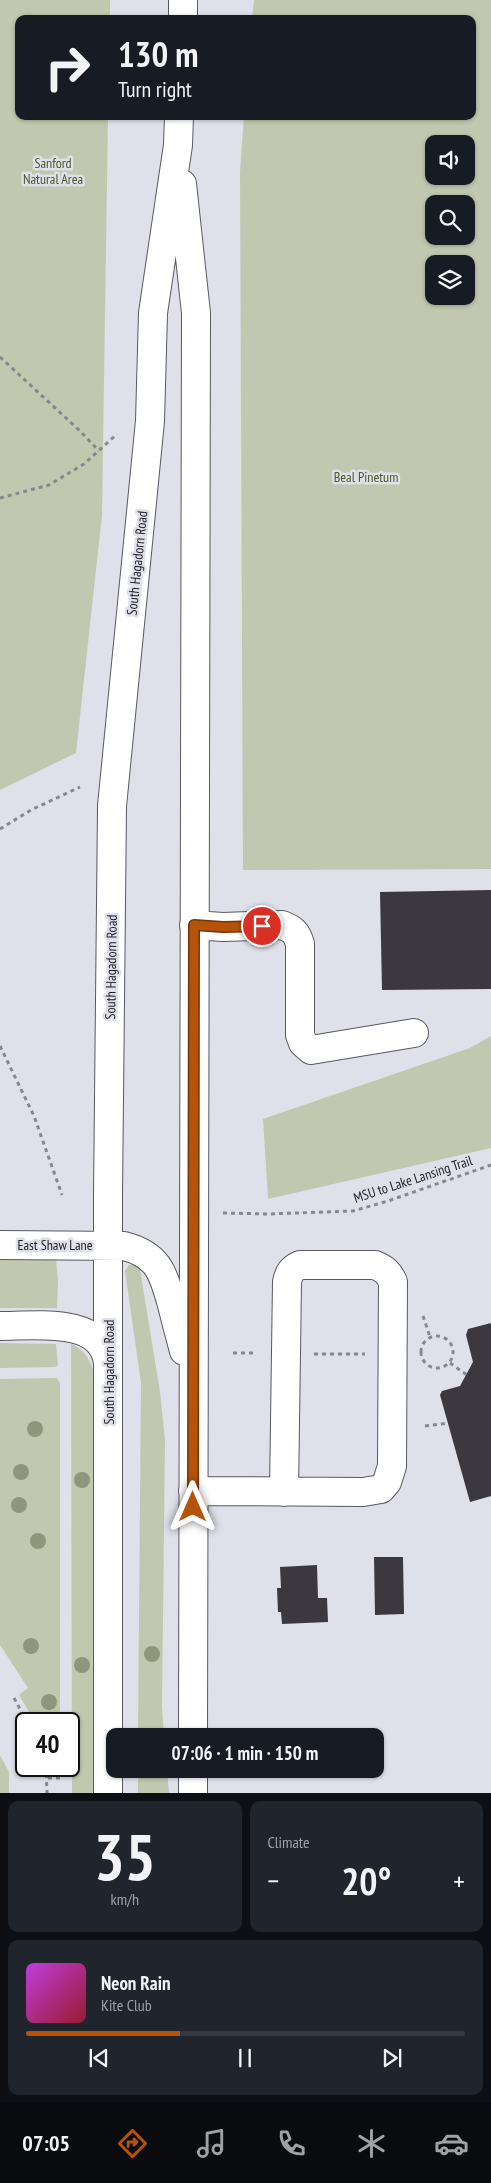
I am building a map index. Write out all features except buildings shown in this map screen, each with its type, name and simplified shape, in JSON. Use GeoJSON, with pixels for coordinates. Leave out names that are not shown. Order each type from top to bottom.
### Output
{"type":"FeatureCollection","features":[{"type":"Feature","properties":{"kind":"street"},"geometry":{"type":"LineString","coordinates":[[182,15],[183,0]]}},
{"type":"Feature","properties":{"kind":"street","name":"South Hagadorn Road"},"geometry":{"type":"LineString","coordinates":[[108,1793],[112,806],[150,421],[153,313],[178,145],[179,120]]}},
{"type":"Feature","properties":{"kind":"street","name":"South Hagadorn Road"},"geometry":{"type":"LineString","coordinates":[[178,145],[196,313],[193,1728]]}},
{"type":"Feature","properties":{"kind":"street"},"geometry":{"type":"LineString","coordinates":[[194,925],[223,927],[282,925],[290,928],[297,935],[300,944],[300,1035],[302,1043],[311,1050],[414,1033]]}},
{"type":"Feature","properties":{"kind":"street","name":"East Shaw Lane"},"geometry":{"type":"LineString","coordinates":[[0,1245],[124,1246],[137,1249],[156,1263],[162,1273],[194,1389]]}},
{"type":"Feature","properties":{"kind":"street"},"geometry":{"type":"LineString","coordinates":[[193,1491],[284,1492],[363,1492],[381,1489],[387,1482],[392,1466],[393,1282],[390,1274],[375,1265],[300,1265],[292,1269],[287,1282],[284,1492]]}},
{"type":"Feature","properties":{"kind":"street"},"geometry":{"type":"LineString","coordinates":[[0,1326],[55,1326],[84,1331],[102,1346],[108,1356],[109,1368]]}},
{"type":"Feature","properties":{"kind":"street"},"geometry":{"type":"LineString","coordinates":[[193,1778],[193,1793]]}},
{"type":"Feature","properties":{"kind":"path"},"geometry":{"type":"LineString","coordinates":[[0,357],[80,431],[98,451]]}},
{"type":"Feature","properties":{"kind":"path"},"geometry":{"type":"LineString","coordinates":[[0,498],[49,485],[84,464],[116,434]]}},
{"type":"Feature","properties":{"kind":"path"},"geometry":{"type":"LineString","coordinates":[[0,829],[31,810],[80,787]]}},
{"type":"Feature","properties":{"kind":"path"},"geometry":{"type":"LineString","coordinates":[[0,1046],[34,1116],[62,1195]]}},
{"type":"Feature","properties":{"kind":"path","name":"MSU to Lake Lansing Trail"},"geometry":{"type":"LineString","coordinates":[[222,1213],[268,1214],[353,1211],[388,1201],[491,1165]]}},
{"type":"Feature","properties":{"kind":"path"},"geometry":{"type":"LineString","coordinates":[[436,1336],[441,1336],[450,1342],[454,1352],[450,1363],[440,1368],[426,1364],[421,1355],[422,1344],[436,1336]]}},
{"type":"Feature","properties":{"kind":"path"},"geometry":{"type":"LineString","coordinates":[[233,1352],[421,1355]]}},
{"type":"Feature","properties":{"kind":"path"},"geometry":{"type":"LineString","coordinates":[[450,1363],[467,1375]]}},
{"type":"Feature","properties":{"kind":"path"},"geometry":{"type":"LineString","coordinates":[[424,1426],[448,1423]]}},
{"type":"Feature","properties":{"kind":"path"},"geometry":{"type":"LineString","coordinates":[[14,1698],[22,1712]]}},
{"type":"Feature","properties":{"kind":"path"},"geometry":{"type":"LineString","coordinates":[[47,1793],[48,1778],[63,1778]]}},
{"type":"Feature","properties":{"kind":"green space","name":"Sanford Natural Area"},"geometry":{"type":"Polygon","coordinates":[[[0,0],[110,0],[110,15],[15,15],[15,120],[108,120],[102,515],[76,753],[0,790],[0,0]]]}},
{"type":"Feature","properties":{"kind":"green space","name":"Beal Pinetum"},"geometry":{"type":"Polygon","coordinates":[[[254,0],[491,0],[491,869],[243,870],[240,172],[244,120],[476,120],[476,15],[252,15],[254,0]]]}},
{"type":"Feature","properties":{"kind":"green space"},"geometry":{"type":"Polygon","coordinates":[[[491,1036],[491,1148],[268,1199],[263,1119],[470,1048],[491,1036]]]}},
{"type":"Feature","properties":{"kind":"green space"},"geometry":{"type":"Polygon","coordinates":[[[0,1259],[56,1259],[58,1280],[57,1308],[0,1308],[0,1259]]]}},
{"type":"Feature","properties":{"kind":"green space"},"geometry":{"type":"Polygon","coordinates":[[[136,1264],[140,1269],[160,1392],[165,1440],[162,1707],[163,1728],[138,1728],[141,1383],[125,1271],[129,1265],[136,1264]]]}},
{"type":"Feature","properties":{"kind":"green space"},"geometry":{"type":"Polygon","coordinates":[[[0,1343],[56,1344],[58,1365],[55,1367],[0,1368],[0,1343]]]}},
{"type":"Feature","properties":{"kind":"green space"},"geometry":{"type":"Polygon","coordinates":[[[71,1344],[85,1354],[93,1369],[93,1793],[72,1793],[72,1777],[80,1777],[80,1712],[72,1712],[71,1344]]]}},
{"type":"Feature","properties":{"kind":"green space"},"geometry":{"type":"Polygon","coordinates":[[[57,1378],[60,1383],[60,1712],[29,1712],[19,1695],[28,1688],[0,1645],[0,1379],[57,1378]]]}},
{"type":"Feature","properties":{"kind":"green space"},"geometry":{"type":"Polygon","coordinates":[[[0,1755],[9,1772],[9,1793],[0,1793],[0,1755]]]}},
{"type":"Feature","properties":{"kind":"green space"},"geometry":{"type":"Polygon","coordinates":[[[138,1778],[168,1778],[169,1793],[138,1793],[138,1778]]]}},
{"type":"Feature","properties":{"kind":"route"},"geometry":{"type":"LineString","coordinates":[[193,1507],[194,925],[223,927],[262,926]]}}]}
